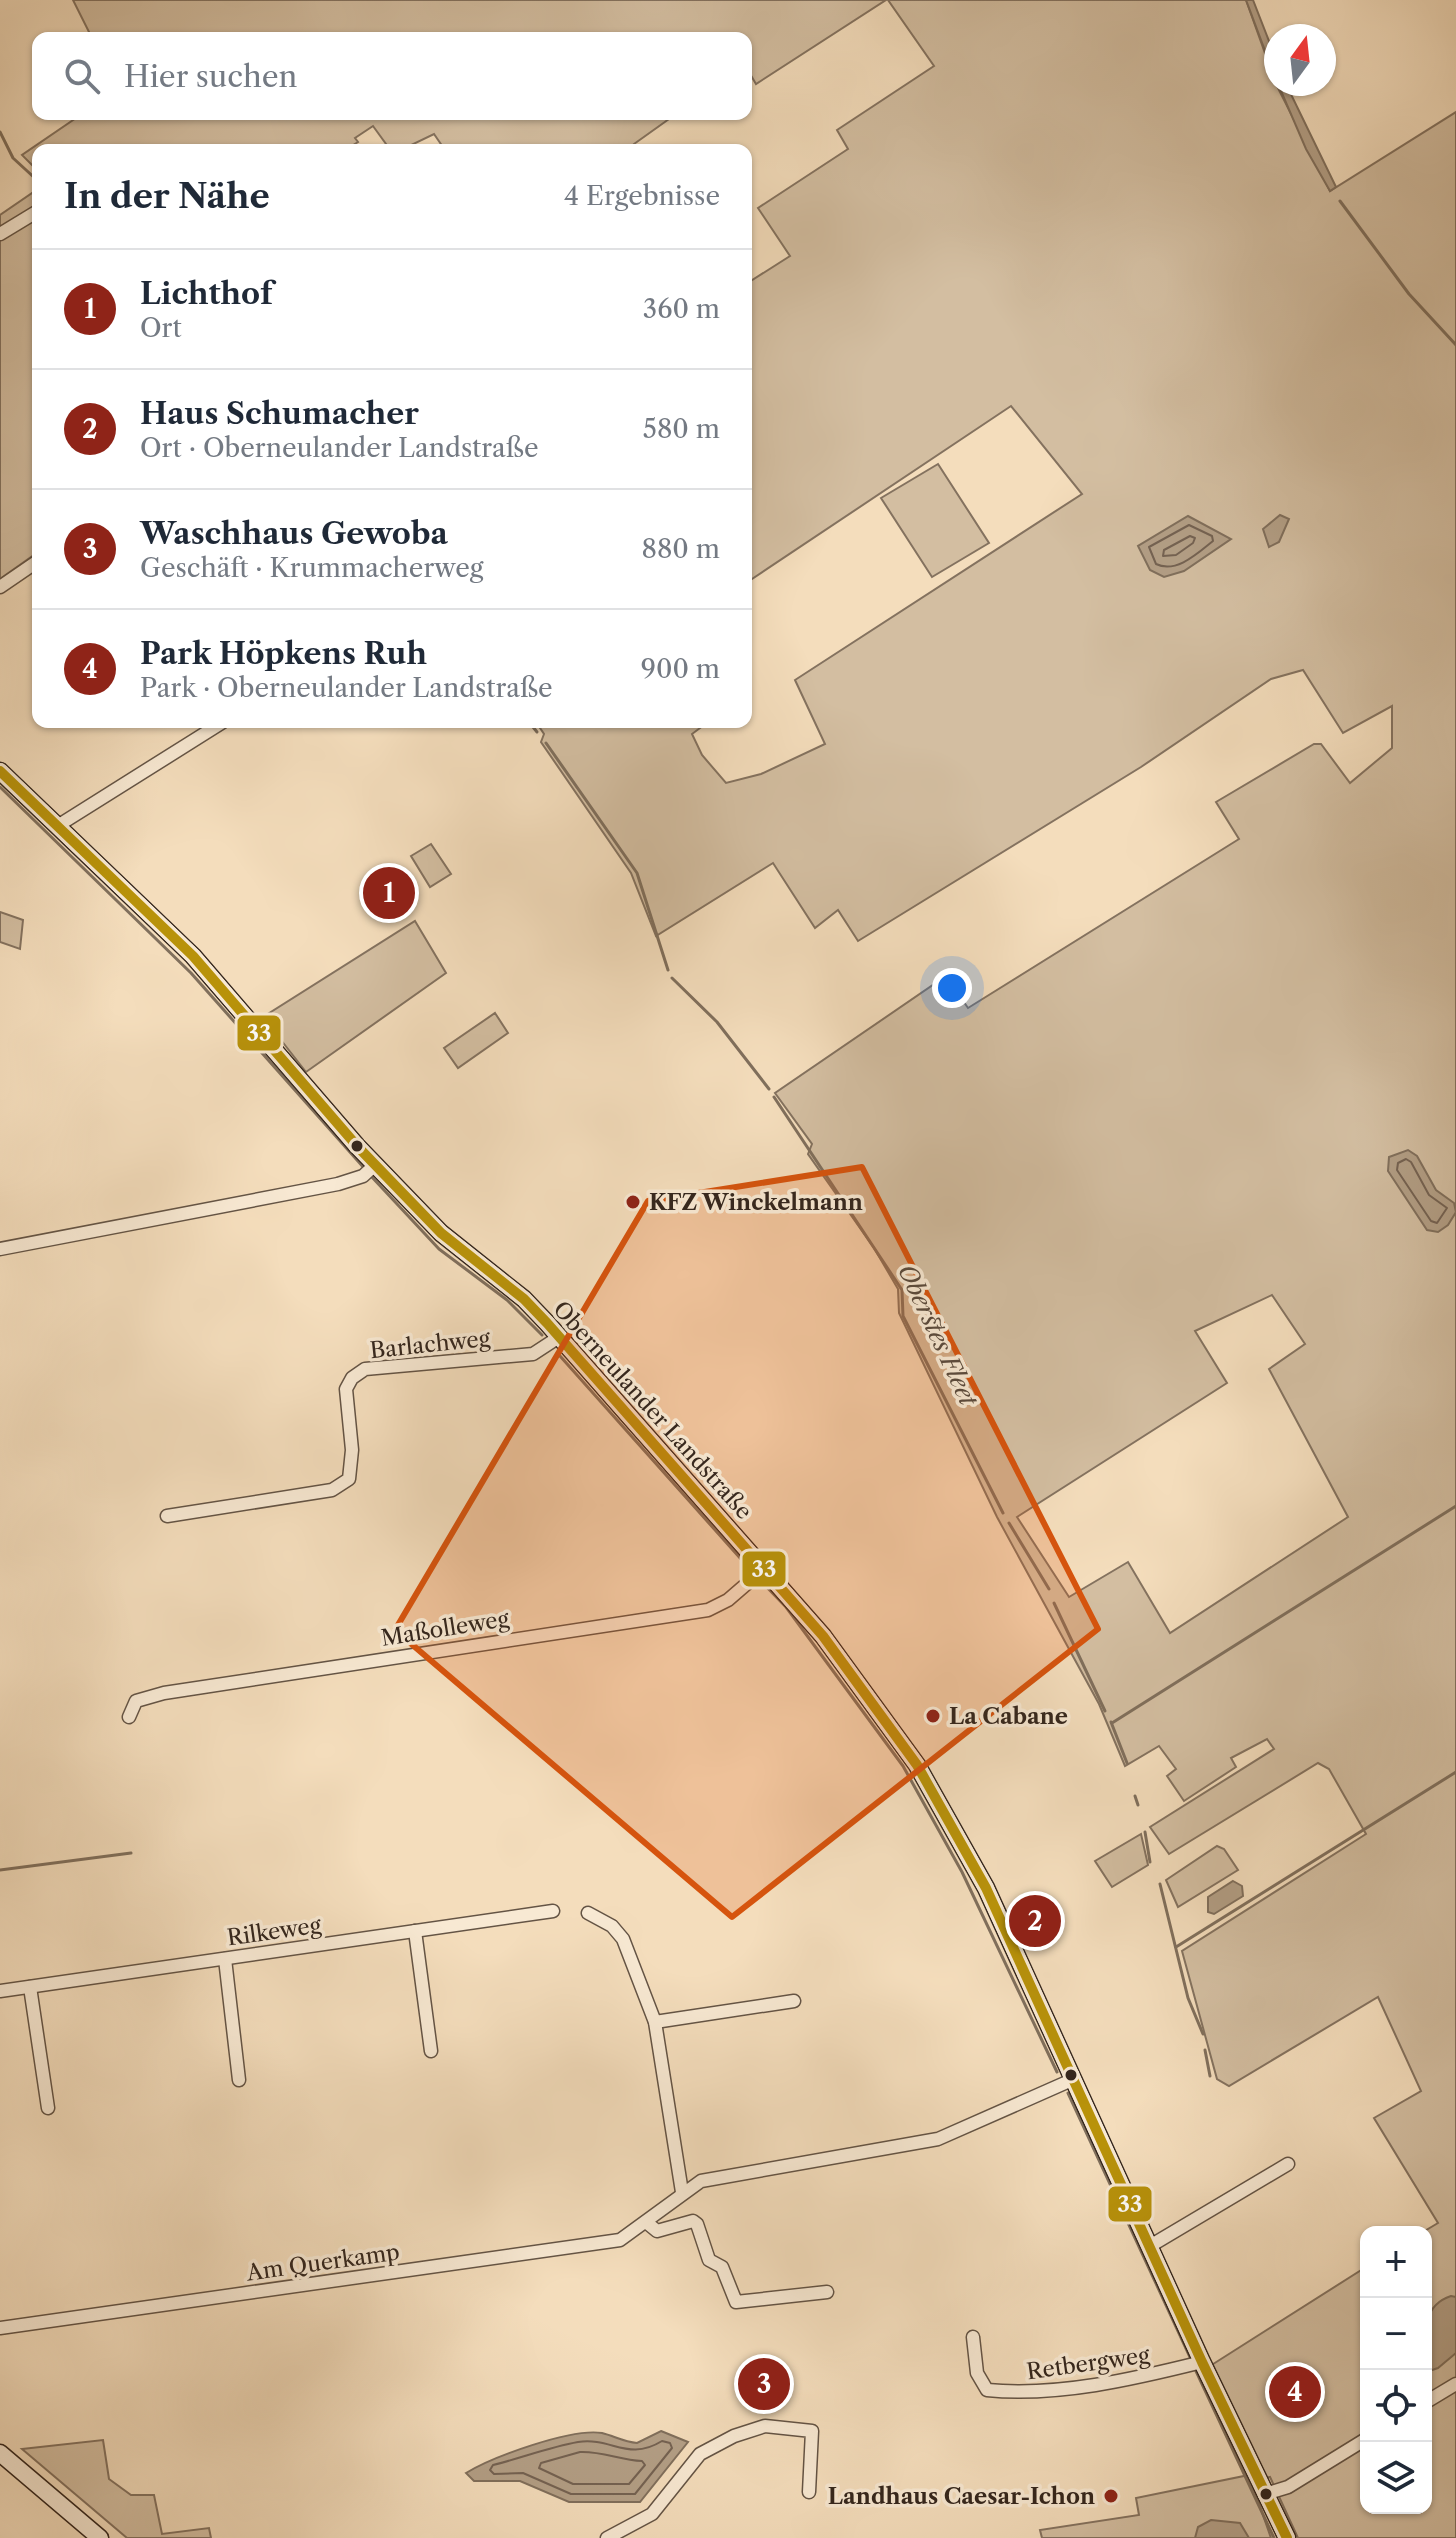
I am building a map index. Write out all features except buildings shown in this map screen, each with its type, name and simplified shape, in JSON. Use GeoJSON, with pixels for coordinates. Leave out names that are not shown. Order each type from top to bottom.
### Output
{"type":"FeatureCollection","features":[{"type":"Feature","properties":{"kind":"street"},"geometry":{"type":"LineString","coordinates":[[0,234],[32,215]]}},
{"type":"Feature","properties":{"kind":"street"},"geometry":{"type":"LineString","coordinates":[[0,587],[32,565]]}},
{"type":"Feature","properties":{"kind":"street"},"geometry":{"type":"LineString","coordinates":[[59,825],[213,728]]}},
{"type":"Feature","properties":{"kind":"street","name":"Oberneulander Landstraße"},"geometry":{"type":"LineString","coordinates":[[0,771],[193,956],[369,1171],[524,1299],[765,1568],[839,1656],[917,1765],[986,1888],[1202,2362],[1287,2538]]}},
{"type":"Feature","properties":{"kind":"street"},"geometry":{"type":"LineString","coordinates":[[0,1249],[369,1171]]}},
{"type":"Feature","properties":{"kind":"street","name":"Barlachweg"},"geometry":{"type":"LineString","coordinates":[[167,1516],[332,1490],[349,1479],[352,1450],[346,1389],[352,1378],[365,1369],[533,1354],[559,1337]]}},
{"type":"Feature","properties":{"kind":"street","name":"Maßolleweg"},"geometry":{"type":"LineString","coordinates":[[129,1717],[136,1701],[164,1693],[708,1610],[728,1600],[765,1568]]}},
{"type":"Feature","properties":{"kind":"street","name":"Rilkeweg"},"geometry":{"type":"LineString","coordinates":[[0,1991],[553,1911]]}},
{"type":"Feature","properties":{"kind":"street"},"geometry":{"type":"LineString","coordinates":[[588,1913],[612,1926],[623,1939],[655,2022],[682,2192]]}},
{"type":"Feature","properties":{"kind":"street"},"geometry":{"type":"LineString","coordinates":[[415,1931],[431,2051]]}},
{"type":"Feature","properties":{"kind":"street"},"geometry":{"type":"LineString","coordinates":[[225,1959],[239,2080]]}},
{"type":"Feature","properties":{"kind":"street"},"geometry":{"type":"LineString","coordinates":[[30,1987],[48,2108]]}},
{"type":"Feature","properties":{"kind":"street"},"geometry":{"type":"LineString","coordinates":[[655,2022],[794,2001]]}},
{"type":"Feature","properties":{"kind":"street","name":"Am Querkamp"},"geometry":{"type":"LineString","coordinates":[[0,2328],[620,2240],[701,2181],[938,2139],[1074,2079]]}},
{"type":"Feature","properties":{"kind":"street"},"geometry":{"type":"LineString","coordinates":[[1150,2246],[1288,2164]]}},
{"type":"Feature","properties":{"kind":"street"},"geometry":{"type":"LineString","coordinates":[[646,2222],[657,2231],[693,2221],[697,2224],[709,2260],[722,2267],[736,2302],[827,2292]]}},
{"type":"Feature","properties":{"kind":"street","name":"Retbergweg"},"geometry":{"type":"LineString","coordinates":[[973,2337],[977,2373],[987,2390],[1024,2394],[1156,2374],[1202,2362]]}},
{"type":"Feature","properties":{"kind":"street"},"geometry":{"type":"LineString","coordinates":[[1432,2398],[1456,2384]]}},
{"type":"Feature","properties":{"kind":"street"},"geometry":{"type":"LineString","coordinates":[[607,2538],[652,2514],[700,2454],[748,2429],[765,2426],[812,2431],[809,2492]]}},
{"type":"Feature","properties":{"kind":"street"},"geometry":{"type":"LineString","coordinates":[[1265,2494],[1288,2487],[1361,2442]]}},
{"type":"Feature","properties":{"kind":"street"},"geometry":{"type":"LineString","coordinates":[[0,2453],[100,2538]]}},
{"type":"Feature","properties":{"kind":"highlighted area"},"geometry":{"type":"Polygon","coordinates":[[[862,1167],[1098,1629],[732,1917],[395,1630],[648,1201],[862,1167]]]}},
{"type":"Feature","properties":{"kind":"shaded area"},"geometry":{"type":"Polygon","coordinates":[[[73,0],[886,0],[756,84],[752,77],[752,32],[89,32],[73,0]]]}},
{"type":"Feature","properties":{"kind":"shaded area"},"geometry":{"type":"Polygon","coordinates":[[[888,0],[1246,0],[1264,50],[1264,96],[1282,96],[1330,191],[1456,112],[1456,2538],[1298,2538],[1270,2477],[1265,2478],[1210,2366],[1360,2271],[1360,2514],[1432,2514],[1432,2227],[1438,2223],[1374,2118],[1421,2091],[1378,1997],[1229,2086],[1217,2079],[1182,1951],[1366,1834],[1329,1769],[1318,1763],[1169,1854],[1150,1827],[1274,1749],[1267,1739],[1231,1758],[1236,1767],[1184,1801],[1167,1776],[1176,1769],[1159,1746],[1125,1766],[1099,1704],[997,1517],[899,1313],[898,1289],[874,1248],[808,1154],[812,1144],[775,1093],[946,976],[968,1008],[1239,839],[1216,802],[1314,744],[1321,744],[1350,783],[1392,748],[1392,706],[1343,733],[1303,670],[1271,679],[1141,767],[858,941],[838,910],[815,928],[773,863],[656,936],[631,873],[541,742],[544,734],[540,728],[700,728],[692,734],[702,755],[726,783],[761,774],[825,744],[795,680],[1082,494],[1011,406],[752,579],[752,280],[790,256],[758,208],[848,149],[837,130],[934,66],[888,0]],[[1272,1295],[1195,1331],[1227,1383],[1017,1517],[1069,1597],[1128,1562],[1170,1633],[1348,1517],[1269,1369],[1305,1344],[1272,1295]]]}},
{"type":"Feature","properties":{"kind":"shaded area"},"geometry":{"type":"Polygon","coordinates":[[[73,120],[668,120],[634,144],[441,144],[434,134],[413,144],[386,144],[373,126],[355,138],[358,142],[355,144],[38,144],[73,120]]]}},
{"type":"Feature","properties":{"kind":"shaded area"},"geometry":{"type":"Polygon","coordinates":[[[32,148],[32,165],[22,155],[32,148]]]}},
{"type":"Feature","properties":{"kind":"shaded area"},"geometry":{"type":"Polygon","coordinates":[[[32,193],[32,556],[0,579],[0,215],[32,193]]]}},
{"type":"Feature","properties":{"kind":"shaded area"},"geometry":{"type":"Polygon","coordinates":[[[938,464],[989,543],[932,577],[881,498],[938,464]]]}},
{"type":"Feature","properties":{"kind":"shaded area"},"geometry":{"type":"Polygon","coordinates":[[[431,844],[451,874],[430,887],[411,856],[431,844]]]}},
{"type":"Feature","properties":{"kind":"shaded area"},"geometry":{"type":"Polygon","coordinates":[[[0,912],[23,920],[20,949],[0,942],[0,912]]]}},
{"type":"Feature","properties":{"kind":"shaded area"},"geometry":{"type":"Polygon","coordinates":[[[415,921],[446,973],[306,1072],[263,1017],[415,921]]]}},
{"type":"Feature","properties":{"kind":"shaded area"},"geometry":{"type":"Polygon","coordinates":[[[495,1013],[508,1033],[458,1068],[444,1048],[495,1013]]]}},
{"type":"Feature","properties":{"kind":"shaded area"},"geometry":{"type":"Polygon","coordinates":[[[1141,1834],[1148,1865],[1112,1887],[1095,1861],[1141,1834]]]}},
{"type":"Feature","properties":{"kind":"shaded area"},"geometry":{"type":"Polygon","coordinates":[[[1217,1846],[1224,1849],[1238,1870],[1178,1907],[1166,1880],[1217,1846]]]}},
{"type":"Feature","properties":{"kind":"shaded area"},"geometry":{"type":"Polygon","coordinates":[[[103,2440],[109,2479],[131,2495],[154,2495],[162,2534],[209,2528],[211,2538],[127,2538],[22,2449],[103,2440]]]}},
{"type":"Feature","properties":{"kind":"shaded area"},"geometry":{"type":"Polygon","coordinates":[[[1249,2475],[1271,2538],[1042,2538],[1040,2530],[1139,2515],[1136,2498],[1249,2475]]]}},
{"type":"Feature","properties":{"kind":"water"},"geometry":{"type":"Polygon","coordinates":[[[1246,0],[1253,0],[1264,28],[1264,48],[1246,0]]]}},
{"type":"Feature","properties":{"kind":"water"},"geometry":{"type":"Polygon","coordinates":[[[1283,96],[1292,96],[1336,187],[1330,191],[1306,149],[1283,96]]]}},
{"type":"Feature","properties":{"kind":"water"},"geometry":{"type":"Polygon","coordinates":[[[1280,515],[1289,519],[1279,542],[1269,547],[1263,529],[1280,515]]]}},
{"type":"Feature","properties":{"kind":"water"},"geometry":{"type":"Polygon","coordinates":[[[1188,516],[1231,539],[1184,571],[1164,577],[1150,570],[1138,546],[1188,516]]]}},
{"type":"Feature","properties":{"kind":"water"},"geometry":{"type":"Polygon","coordinates":[[[1408,1150],[1417,1156],[1436,1190],[1454,1203],[1456,1212],[1448,1225],[1438,1232],[1427,1230],[1388,1171],[1389,1157],[1408,1150]]]}},
{"type":"Feature","properties":{"kind":"water"},"geometry":{"type":"Polygon","coordinates":[[[1233,1881],[1242,1886],[1243,1896],[1214,1914],[1208,1912],[1208,1897],[1233,1881]]]}},
{"type":"Feature","properties":{"kind":"water"},"geometry":{"type":"Polygon","coordinates":[[[1456,2297],[1456,2353],[1432,2370],[1432,2311],[1440,2301],[1456,2297]]]}},
{"type":"Feature","properties":{"kind":"water"},"geometry":{"type":"Polygon","coordinates":[[[661,2431],[688,2442],[640,2502],[569,2502],[520,2481],[474,2481],[466,2473],[494,2459],[552,2439],[602,2433],[637,2443],[661,2431]]]}},
{"type":"Feature","properties":{"kind":"water"},"geometry":{"type":"Polygon","coordinates":[[[1211,2520],[1240,2523],[1249,2538],[1195,2538],[1198,2527],[1211,2520]]]}},
{"type":"Feature","properties":{"kind":"waterway","name":"Oberstes Fleet"},"geometry":{"type":"LineString","coordinates":[[0,132],[13,158],[32,175]]}},
{"type":"Feature","properties":{"kind":"waterway"},"geometry":{"type":"LineString","coordinates":[[1340,201],[1409,294],[1456,345]]}},
{"type":"Feature","properties":{"kind":"waterway","name":"Oberstes Fleet"},"geometry":{"type":"LineString","coordinates":[[534,728],[537,732]]}},
{"type":"Feature","properties":{"kind":"waterway","name":"Oberstes Fleet"},"geometry":{"type":"LineString","coordinates":[[546,743],[637,873],[668,970]]}},
{"type":"Feature","properties":{"kind":"waterway"},"geometry":{"type":"LineString","coordinates":[[0,787],[191,973],[365,1169]]}},
{"type":"Feature","properties":{"kind":"waterway","name":"Oberstes Fleet"},"geometry":{"type":"LineString","coordinates":[[672,978],[717,1022],[769,1089]]}},
{"type":"Feature","properties":{"kind":"waterway","name":"Oberstes Fleet"},"geometry":{"type":"LineString","coordinates":[[774,1097],[902,1290],[903,1316],[1003,1513]]}},
{"type":"Feature","properties":{"kind":"waterway"},"geometry":{"type":"LineString","coordinates":[[370,1175],[439,1249],[507,1300],[542,1335]]}},
{"type":"Feature","properties":{"kind":"waterway"},"geometry":{"type":"LineString","coordinates":[[560,1356],[749,1568]]}},
{"type":"Feature","properties":{"kind":"waterway"},"geometry":{"type":"LineString","coordinates":[[1112,1723],[1456,1506]]}},
{"type":"Feature","properties":{"kind":"waterway","name":"Oberstes Fleet"},"geometry":{"type":"LineString","coordinates":[[1009,1523],[1049,1589]]}},
{"type":"Feature","properties":{"kind":"waterway"},"geometry":{"type":"LineString","coordinates":[[762,1582],[786,1607],[903,1766],[962,1872],[1057,2072]]}},
{"type":"Feature","properties":{"kind":"waterway","name":"Oberstes Fleet"},"geometry":{"type":"LineString","coordinates":[[1054,1603],[1105,1711]]}},
{"type":"Feature","properties":{"kind":"waterway","name":"Oberstes Fleet"},"geometry":{"type":"LineString","coordinates":[[1111,1722],[1127,1763]]}},
{"type":"Feature","properties":{"kind":"waterway"},"geometry":{"type":"LineString","coordinates":[[1176,1947],[1456,1772]]}},
{"type":"Feature","properties":{"kind":"waterway","name":"Oberstes Fleet"},"geometry":{"type":"LineString","coordinates":[[1135,1796],[1138,1805]]}},
{"type":"Feature","properties":{"kind":"waterway","name":"Oberstes Fleet"},"geometry":{"type":"LineString","coordinates":[[1145,1832],[1150,1862]]}},
{"type":"Feature","properties":{"kind":"waterway"},"geometry":{"type":"LineString","coordinates":[[0,1870],[131,1853]]}},
{"type":"Feature","properties":{"kind":"waterway","name":"Oberstes Fleet"},"geometry":{"type":"LineString","coordinates":[[1160,1884],[1188,1998],[1203,2034]]}},
{"type":"Feature","properties":{"kind":"waterway","name":"Oberstes Fleet"},"geometry":{"type":"LineString","coordinates":[[1205,2050],[1210,2076]]}},
{"type":"Feature","properties":{"kind":"waterway"},"geometry":{"type":"LineString","coordinates":[[1068,2093],[1190,2357]]}},
{"type":"Feature","properties":{"kind":"waterway"},"geometry":{"type":"LineString","coordinates":[[1196,2371],[1274,2538]]}},
{"type":"Feature","properties":{"kind":"transit line","name":"33"},"geometry":{"type":"LineString","coordinates":[[0,771],[193,956],[357,1146],[441,1233],[524,1299],[547,1323],[823,1636],[917,1765],[986,1888],[1202,2362],[1287,2538]]}},
{"type":"Feature","properties":{"kind":"place","name":"Lichthof"},"geometry":{"type":"Point","coordinates":[389,893]}},
{"type":"Feature","properties":{"kind":"place","name":"KFZ Winckelmann"},"geometry":{"type":"Point","coordinates":[633,1202]}},
{"type":"Feature","properties":{"kind":"place","name":"La Cabane"},"geometry":{"type":"Point","coordinates":[933,1716]}},
{"type":"Feature","properties":{"kind":"place","name":"Haus Schumacher"},"geometry":{"type":"Point","coordinates":[1035,1921]}},
{"type":"Feature","properties":{"kind":"place","name":"Waschhaus Gewoba"},"geometry":{"type":"Point","coordinates":[764,2384]}},
{"type":"Feature","properties":{"kind":"place","name":"Park Höpkens Ruh"},"geometry":{"type":"Point","coordinates":[1295,2392]}},
{"type":"Feature","properties":{"kind":"place","name":"Landhaus Caesar-Ichon"},"geometry":{"type":"Point","coordinates":[1111,2496]}}]}
